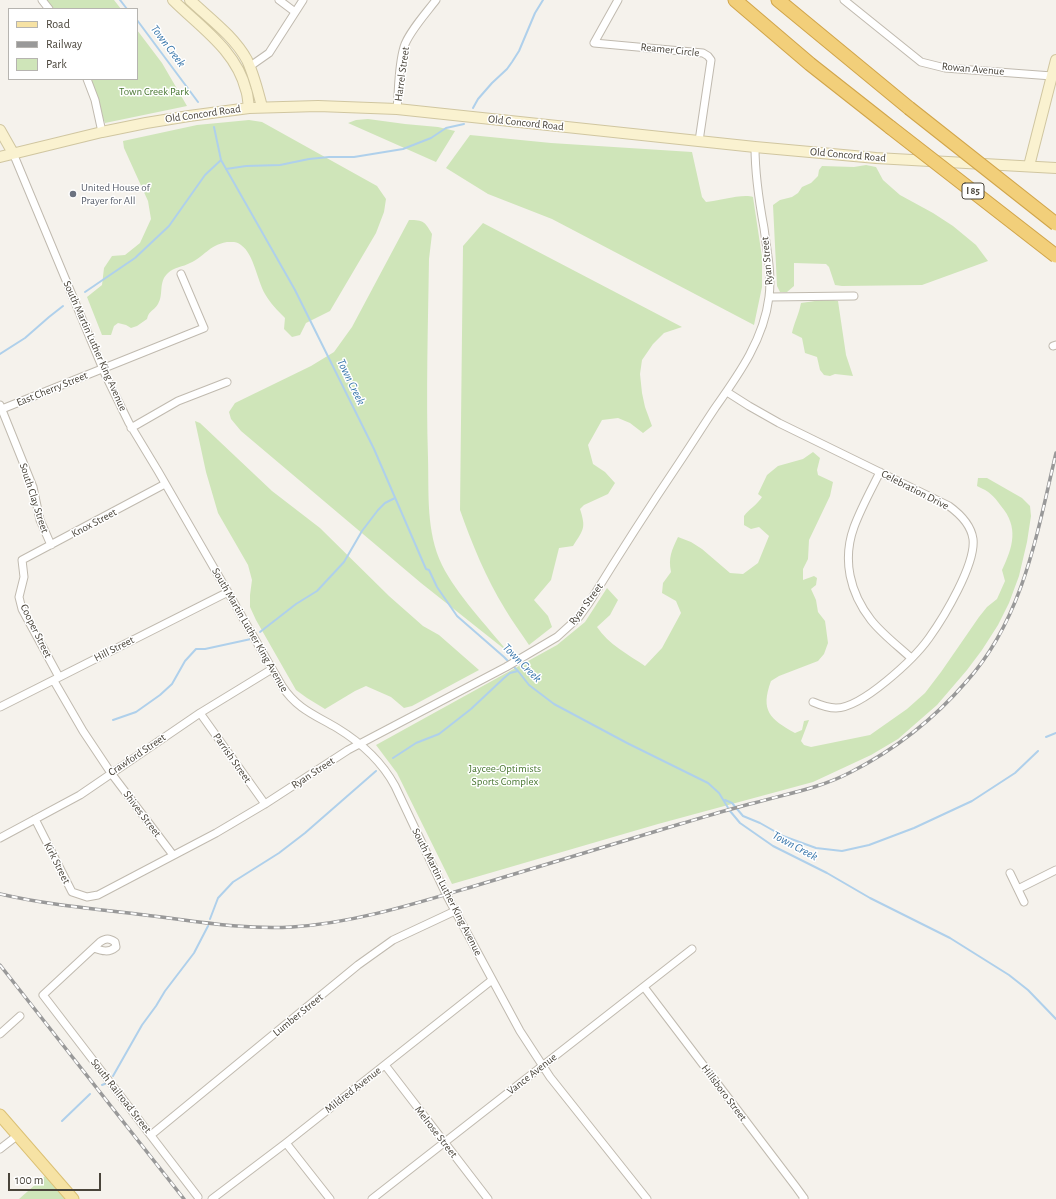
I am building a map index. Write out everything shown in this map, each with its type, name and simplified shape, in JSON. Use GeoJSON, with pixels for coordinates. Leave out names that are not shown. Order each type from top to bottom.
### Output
{"type":"FeatureCollection","features":[{"type":"Feature","properties":{"kind":"highway","name":"I 85"},"geometry":{"type":"LineString","coordinates":[[735,0],[810,64],[1056,256]]}},
{"type":"Feature","properties":{"kind":"highway","name":"I 85"},"geometry":{"type":"LineString","coordinates":[[778,0],[908,108],[1056,224]]}},
{"type":"Feature","properties":{"kind":"main road"},"geometry":{"type":"LineString","coordinates":[[173,0],[228,54],[237,67],[246,90],[248,108]]}},
{"type":"Feature","properties":{"kind":"main road"},"geometry":{"type":"LineString","coordinates":[[190,0],[240,49],[250,67],[262,107]]}},
{"type":"Feature","properties":{"kind":"main road"},"geometry":{"type":"LineString","coordinates":[[204,30],[229,47],[244,68],[250,67]]}},
{"type":"Feature","properties":{"kind":"main road"},"geometry":{"type":"LineString","coordinates":[[1029,166],[1056,60]]}},
{"type":"Feature","properties":{"kind":"main road","name":"Old Concord Road"},"geometry":{"type":"LineString","coordinates":[[0,157],[102,132],[146,123],[248,108],[318,106],[398,110],[754,147],[876,158],[1056,168]]}},
{"type":"Feature","properties":{"kind":"main road","name":"South Martin Luther King Avenue"},"geometry":{"type":"LineString","coordinates":[[0,130],[13,153]]}},
{"type":"Feature","properties":{"kind":"main road"},"geometry":{"type":"LineString","coordinates":[[0,1115],[73,1199]]}},
{"type":"Feature","properties":{"kind":"street"},"geometry":{"type":"LineString","coordinates":[[42,0],[48,8]]}},
{"type":"Feature","properties":{"kind":"street"},"geometry":{"type":"LineString","coordinates":[[279,0],[295,12]]}},
{"type":"Feature","properties":{"kind":"street"},"geometry":{"type":"LineString","coordinates":[[250,67],[269,53],[304,0]]}},
{"type":"Feature","properties":{"kind":"street","name":"Harrel Street"},"geometry":{"type":"LineString","coordinates":[[398,110],[404,46],[408,37],[436,0]]}},
{"type":"Feature","properties":{"kind":"street","name":"Reamer Circle"},"geometry":{"type":"LineString","coordinates":[[618,0],[594,42],[703,53],[711,60],[699,141]]}},
{"type":"Feature","properties":{"kind":"street","name":"Rowan Avenue"},"geometry":{"type":"LineString","coordinates":[[844,0],[921,62],[945,68],[1052,76]]}},
{"type":"Feature","properties":{"kind":"street"},"geometry":{"type":"LineString","coordinates":[[87,80],[102,132]]}},
{"type":"Feature","properties":{"kind":"street","name":"Ryan Street"},"geometry":{"type":"LineString","coordinates":[[87,897],[98,895],[216,833],[265,804],[337,757],[506,667],[557,637],[579,617],[653,502],[727,392],[759,335],[764,321],[769,297],[769,263],[758,190],[754,147]]}},
{"type":"Feature","properties":{"kind":"street","name":"South Martin Luther King Avenue"},"geometry":{"type":"LineString","coordinates":[[13,153],[102,368],[131,428],[272,669],[287,693],[299,706],[341,731],[360,745],[380,763],[393,781],[455,911],[515,1022],[542,1066],[564,1096],[647,1199]]}},
{"type":"Feature","properties":{"kind":"street","name":"East Cherry Street"},"geometry":{"type":"LineString","coordinates":[[1,407],[204,328],[181,274]]}},
{"type":"Feature","properties":{"kind":"street"},"geometry":{"type":"LineString","coordinates":[[769,297],[854,296]]}},
{"type":"Feature","properties":{"kind":"street"},"geometry":{"type":"LineString","coordinates":[[131,428],[178,401],[227,382]]}},
{"type":"Feature","properties":{"kind":"street","name":"Celebration Drive"},"geometry":{"type":"LineString","coordinates":[[727,392],[779,423],[949,506],[958,512],[966,521],[973,539],[973,548],[967,569],[948,608],[928,639],[911,658],[881,686],[848,706],[837,708],[823,707],[813,702]]}},
{"type":"Feature","properties":{"kind":"street","name":"South Clay Street"},"geometry":{"type":"LineString","coordinates":[[1,407],[33,487],[40,520],[51,545]]}},
{"type":"Feature","properties":{"kind":"street"},"geometry":{"type":"LineString","coordinates":[[880,472],[853,529],[848,553],[850,578],[858,599],[871,621],[911,658]]}},
{"type":"Feature","properties":{"kind":"street","name":"Knox Street"},"geometry":{"type":"LineString","coordinates":[[22,560],[165,484]]}},
{"type":"Feature","properties":{"kind":"street","name":"Cooper Street"},"geometry":{"type":"LineString","coordinates":[[22,560],[24,577],[20,597],[22,609],[83,731],[111,773]]}},
{"type":"Feature","properties":{"kind":"street","name":"Hill Street"},"geometry":{"type":"LineString","coordinates":[[0,707],[228,592]]}},
{"type":"Feature","properties":{"kind":"street","name":"Crawford Street"},"geometry":{"type":"LineString","coordinates":[[0,838],[80,795],[200,713],[272,669]]}},
{"type":"Feature","properties":{"kind":"street","name":"Parrish Street"},"geometry":{"type":"LineString","coordinates":[[200,713],[265,804]]}},
{"type":"Feature","properties":{"kind":"street","name":"Shives Street"},"geometry":{"type":"LineString","coordinates":[[111,773],[173,855]]}},
{"type":"Feature","properties":{"kind":"street","name":"Kirk Street"},"geometry":{"type":"LineString","coordinates":[[35,819],[72,892],[87,897]]}},
{"type":"Feature","properties":{"kind":"street"},"geometry":{"type":"LineString","coordinates":[[1018,889],[1056,870]]}},
{"type":"Feature","properties":{"kind":"street"},"geometry":{"type":"LineString","coordinates":[[1010,873],[1024,902]]}},
{"type":"Feature","properties":{"kind":"street","name":"Lumber Street"},"geometry":{"type":"LineString","coordinates":[[151,1135],[358,965],[393,940],[455,911]]}},
{"type":"Feature","properties":{"kind":"street","name":"South Railroad Street"},"geometry":{"type":"LineString","coordinates":[[95,947],[43,996],[198,1197]]}},
{"type":"Feature","properties":{"kind":"street","name":"Vance Avenue"},"geometry":{"type":"LineString","coordinates":[[372,1199],[692,949]]}},
{"type":"Feature","properties":{"kind":"street","name":"Mildred Avenue"},"geometry":{"type":"LineString","coordinates":[[212,1199],[286,1143],[492,980]]}},
{"type":"Feature","properties":{"kind":"street","name":"Hillsboro Street"},"geometry":{"type":"LineString","coordinates":[[644,987],[804,1198]]}},
{"type":"Feature","properties":{"kind":"street"},"geometry":{"type":"LineString","coordinates":[[0,1034],[20,1016]]}},
{"type":"Feature","properties":{"kind":"street","name":"Melrose Street"},"geometry":{"type":"LineString","coordinates":[[385,1065],[488,1199]]}},
{"type":"Feature","properties":{"kind":"street"},"geometry":{"type":"LineString","coordinates":[[0,1149],[18,1135]]}},
{"type":"Feature","properties":{"kind":"street"},"geometry":{"type":"LineString","coordinates":[[286,1143],[330,1199]]}},
{"type":"Feature","properties":{"kind":"green space"},"geometry":{"type":"Polygon","coordinates":[[[42,0],[114,0],[120,8],[48,8],[42,0]]]}},
{"type":"Feature","properties":{"kind":"green space","name":"Town Creek Park"},"geometry":{"type":"Polygon","coordinates":[[[138,31],[162,63],[187,106],[105,123],[88,80],[138,80],[138,31]]]}},
{"type":"Feature","properties":{"kind":"green space"},"geometry":{"type":"Polygon","coordinates":[[[368,119],[438,127],[455,131],[436,162],[348,123],[356,120],[368,119]]]}},
{"type":"Feature","properties":{"kind":"green space"},"geometry":{"type":"Polygon","coordinates":[[[249,120],[262,122],[377,186],[386,199],[384,212],[376,233],[330,311],[306,323],[300,335],[292,337],[284,329],[285,318],[265,294],[249,254],[238,243],[227,242],[215,246],[195,260],[173,269],[168,273],[163,280],[160,300],[147,319],[131,328],[118,323],[114,326],[111,335],[102,335],[87,297],[102,285],[104,268],[112,256],[125,255],[140,243],[151,219],[148,201],[124,148],[123,141],[197,125],[249,120]]]}},
{"type":"Feature","properties":{"kind":"green space"},"geometry":{"type":"Polygon","coordinates":[[[470,135],[551,143],[692,152],[702,197],[706,202],[744,196],[753,197],[762,257],[762,287],[754,325],[552,219],[488,194],[446,168],[470,135]]]}},
{"type":"Feature","properties":{"kind":"green space"},"geometry":{"type":"Polygon","coordinates":[[[866,165],[876,167],[883,180],[900,195],[953,226],[976,245],[988,261],[922,285],[842,286],[835,285],[829,267],[826,264],[794,263],[794,286],[787,292],[780,292],[777,286],[773,205],[780,200],[792,197],[798,193],[802,187],[811,183],[818,176],[819,170],[822,166],[854,167],[866,165]]]}},
{"type":"Feature","properties":{"kind":"green space"},"geometry":{"type":"Polygon","coordinates":[[[409,220],[424,222],[432,234],[429,259],[427,408],[429,513],[433,539],[442,565],[448,576],[473,610],[508,652],[421,583],[241,431],[231,419],[229,412],[235,403],[311,366],[334,352],[352,327],[409,220]]]}},
{"type":"Feature","properties":{"kind":"green space"},"geometry":{"type":"Polygon","coordinates":[[[483,223],[682,327],[664,333],[653,344],[642,360],[640,374],[642,393],[652,426],[643,433],[630,423],[618,418],[602,420],[588,445],[593,464],[605,472],[615,483],[608,494],[584,505],[580,509],[583,520],[583,528],[580,536],[573,546],[559,548],[551,580],[534,600],[548,616],[552,627],[529,645],[498,597],[475,548],[460,510],[463,246],[483,223]]]}},
{"type":"Feature","properties":{"kind":"green space"},"geometry":{"type":"Polygon","coordinates":[[[829,299],[838,301],[846,355],[853,376],[835,374],[830,376],[824,375],[820,370],[817,357],[805,353],[802,338],[792,333],[801,303],[829,299]]]}},
{"type":"Feature","properties":{"kind":"green space"},"geometry":{"type":"Polygon","coordinates":[[[195,421],[200,423],[272,491],[320,528],[389,596],[423,626],[439,635],[479,670],[412,706],[404,708],[391,697],[366,686],[325,709],[296,690],[250,607],[252,580],[248,565],[218,513],[206,472],[195,421]]]}},
{"type":"Feature","properties":{"kind":"green space","name":"Jaycee-Optimists Sports Complex"},"geometry":{"type":"Polygon","coordinates":[[[813,452],[820,458],[817,470],[818,475],[833,482],[830,496],[809,540],[808,559],[803,569],[803,580],[814,576],[817,578],[816,585],[811,589],[816,600],[818,612],[825,621],[828,643],[824,654],[818,661],[779,676],[771,681],[767,700],[767,707],[770,713],[779,723],[795,733],[802,730],[804,721],[809,720],[801,741],[804,745],[811,747],[870,735],[907,709],[925,693],[979,617],[987,607],[997,599],[1005,581],[1002,570],[1011,545],[1012,529],[1007,514],[996,499],[991,494],[977,486],[978,478],[987,478],[1022,498],[1030,506],[1031,516],[1019,576],[1009,603],[998,625],[967,670],[937,705],[898,739],[871,755],[813,782],[658,824],[452,884],[397,773],[376,745],[557,645],[585,622],[607,588],[618,600],[610,615],[597,627],[613,644],[645,666],[662,648],[681,613],[676,601],[662,593],[663,583],[671,572],[670,558],[678,537],[691,542],[702,549],[730,573],[743,574],[758,563],[769,536],[759,527],[751,529],[744,525],[744,516],[762,497],[758,494],[767,475],[778,466],[803,459],[813,452]]]}},
{"type":"Feature","properties":{"kind":"green space"},"geometry":{"type":"Polygon","coordinates":[[[45,1176],[65,1199],[19,1199],[45,1176]]]}},
{"type":"Feature","properties":{"kind":"waterway","name":"Town Creek"},"geometry":{"type":"LineString","coordinates":[[120,0],[126,8]]}},
{"type":"Feature","properties":{"kind":"waterway"},"geometry":{"type":"LineString","coordinates":[[473,108],[478,99],[512,62],[519,51],[535,13],[543,0]]}},
{"type":"Feature","properties":{"kind":"waterway","name":"Town Creek"},"geometry":{"type":"LineString","coordinates":[[138,21],[198,102]]}},
{"type":"Feature","properties":{"kind":"waterway"},"geometry":{"type":"LineString","coordinates":[[226,169],[246,166],[280,165],[309,159],[329,157],[354,157],[403,149],[431,138],[446,128],[464,124]]}},
{"type":"Feature","properties":{"kind":"waterway","name":"Town Creek"},"geometry":{"type":"LineString","coordinates":[[214,127],[221,160],[295,290],[374,449],[426,569],[429,570],[437,587],[457,616],[504,657],[529,685],[554,704],[627,743],[708,783],[719,793],[730,811],[740,823],[773,846],[827,873],[870,898],[950,938],[1009,975],[1028,990],[1056,1019]]}},
{"type":"Feature","properties":{"kind":"waterway"},"geometry":{"type":"LineString","coordinates":[[85,292],[135,258],[169,226],[205,175],[221,160]]}},
{"type":"Feature","properties":{"kind":"waterway"},"geometry":{"type":"LineString","coordinates":[[0,354],[25,338],[63,306]]}},
{"type":"Feature","properties":{"kind":"waterway"},"geometry":{"type":"LineString","coordinates":[[260,632],[296,604],[317,591],[344,562],[362,531],[378,510],[385,503],[395,498]]}},
{"type":"Feature","properties":{"kind":"waterway"},"geometry":{"type":"LineString","coordinates":[[113,720],[136,712],[160,695],[172,684],[185,661],[196,649],[205,649],[251,639]]}},
{"type":"Feature","properties":{"kind":"waterway"},"geometry":{"type":"LineString","coordinates":[[393,758],[416,743],[439,734],[471,709],[510,673],[518,671]]}},
{"type":"Feature","properties":{"kind":"waterway"},"geometry":{"type":"LineString","coordinates":[[1046,737],[1056,733]]}},
{"type":"Feature","properties":{"kind":"waterway"},"geometry":{"type":"LineString","coordinates":[[725,800],[732,803],[743,816],[760,823],[783,836],[816,848],[842,851],[869,845],[914,828],[972,801],[1015,773],[1038,751]]}},
{"type":"Feature","properties":{"kind":"waterway"},"geometry":{"type":"LineString","coordinates":[[210,919],[218,898],[233,882],[279,853],[305,833],[376,771]]}},
{"type":"Feature","properties":{"kind":"waterway"},"geometry":{"type":"LineString","coordinates":[[113,1076],[142,1025],[165,991],[194,953],[208,926]]}},
{"type":"Feature","properties":{"kind":"waterway"},"geometry":{"type":"LineString","coordinates":[[102,1085],[107,1083]]}},
{"type":"Feature","properties":{"kind":"waterway"},"geometry":{"type":"LineString","coordinates":[[62,1121],[90,1094]]}},
{"type":"Feature","properties":{"kind":"railway"},"geometry":{"type":"LineString","coordinates":[[0,894],[54,904],[218,924],[274,928],[316,925],[362,917],[409,905],[726,810],[803,790],[840,778],[883,754],[913,733],[954,696],[985,657],[1001,631],[1015,603],[1034,544],[1056,453]]}},
{"type":"Feature","properties":{"kind":"railway"},"geometry":{"type":"LineString","coordinates":[[0,965],[184,1199]]}},
{"type":"Feature","properties":{"kind":"place","name":"United House of Prayer for All"},"geometry":{"type":"Point","coordinates":[73,194]}}]}
